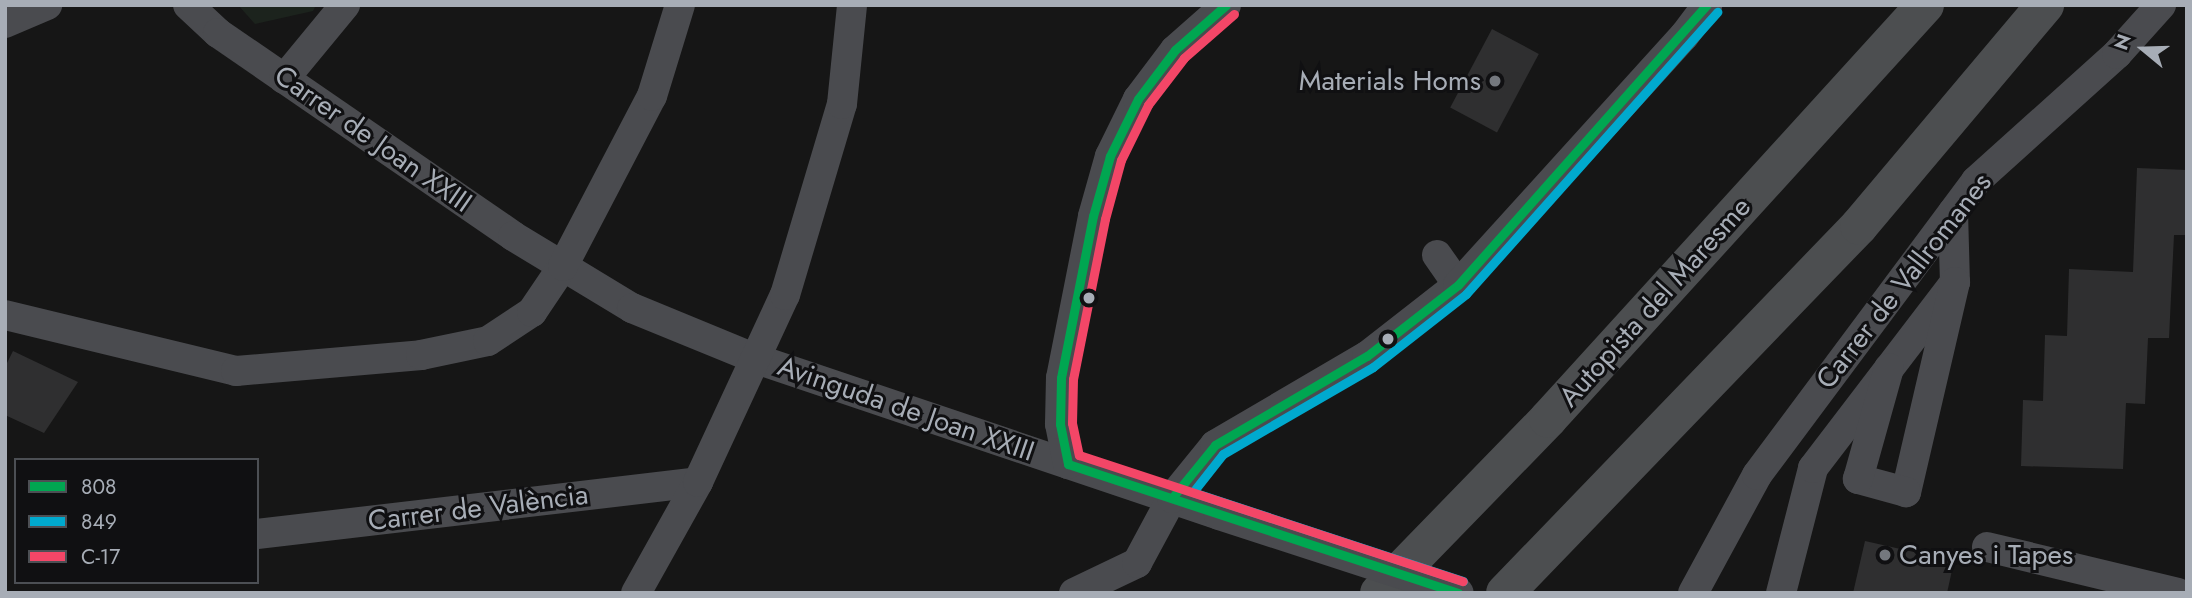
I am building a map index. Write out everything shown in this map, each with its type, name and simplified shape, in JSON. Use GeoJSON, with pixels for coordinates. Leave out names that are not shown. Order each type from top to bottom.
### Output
{"type":"FeatureCollection","features":[{"type":"Feature","properties":{"kind":"highway"},"geometry":{"type":"LineString","coordinates":[[1548,419],[1892,5]]}},
{"type":"Feature","properties":{"kind":"highway","name":"Autopista del Maresme"},"geometry":{"type":"LineString","coordinates":[[1379,593],[1548,419],[1925,5]]}},
{"type":"Feature","properties":{"kind":"highway"},"geometry":{"type":"LineString","coordinates":[[1505,593],[1859,226],[2045,5]]}},
{"type":"Feature","properties":{"kind":"street"},"geometry":{"type":"LineString","coordinates":[[5,23],[47,5]]}},
{"type":"Feature","properties":{"kind":"street","name":"Carrer de Joan XXIII"},"geometry":{"type":"LineString","coordinates":[[188,5],[218,33],[284,79],[563,266]]}},
{"type":"Feature","properties":{"kind":"street"},"geometry":{"type":"LineString","coordinates":[[284,79],[345,5]]}},
{"type":"Feature","properties":{"kind":"street"},"geometry":{"type":"LineString","coordinates":[[5,315],[223,368],[249,370],[421,355],[488,341],[532,312],[563,266],[652,96],[680,5]]}},
{"type":"Feature","properties":{"kind":"street"},"geometry":{"type":"LineString","coordinates":[[636,593],[698,482],[759,360],[786,295],[842,104],[852,5]]}},
{"type":"Feature","properties":{"kind":"street"},"geometry":{"type":"LineString","coordinates":[[1068,464],[1060,424],[1061,378],[1093,216],[1111,156],[1138,99],[1175,50],[1226,5]]}},
{"type":"Feature","properties":{"kind":"street"},"geometry":{"type":"LineString","coordinates":[[1074,593],[1137,563],[1172,498],[1215,444],[1367,356],[1458,285],[1684,36],[1707,5]]}},
{"type":"Feature","properties":{"kind":"street","name":"Carrer de Vallromanes"},"geometry":{"type":"LineString","coordinates":[[1693,593],[1757,475],[1976,181],[2117,54],[2161,5]]}},
{"type":"Feature","properties":{"kind":"street"},"geometry":{"type":"LineString","coordinates":[[1889,368],[1858,479],[1906,492],[1955,282],[1953,212]]}},
{"type":"Feature","properties":{"kind":"street"},"geometry":{"type":"LineString","coordinates":[[1437,255],[1458,285]]}},
{"type":"Feature","properties":{"kind":"street","name":"Avinguda de Joan XXIII"},"geometry":{"type":"LineString","coordinates":[[563,266],[632,308],[759,360],[1459,593]]}},
{"type":"Feature","properties":{"kind":"street"},"geometry":{"type":"LineString","coordinates":[[1781,593],[1813,468],[1955,282]]}},
{"type":"Feature","properties":{"kind":"street"},"geometry":{"type":"LineString","coordinates":[[1757,475],[1789,476],[1813,468]]}},
{"type":"Feature","properties":{"kind":"street","name":"Carrer de València"},"geometry":{"type":"LineString","coordinates":[[259,534],[698,482]]}},
{"type":"Feature","properties":{"kind":"street"},"geometry":{"type":"LineString","coordinates":[[1987,547],[2178,593]]}},
{"type":"Feature","properties":{"kind":"shaded area"},"geometry":{"type":"Polygon","coordinates":[[[238,5],[316,5],[313,11],[255,24],[238,5]]]}},
{"type":"Feature","properties":{"kind":"building","name":"Materials Homs"},"geometry":{"type":"Polygon","coordinates":[[[1492,29],[1539,54],[1497,132],[1450,108],[1492,29]]]}},
{"type":"Feature","properties":{"kind":"building"},"geometry":{"type":"Polygon","coordinates":[[[2137,168],[2187,170],[2187,235],[2174,235],[2169,338],[2148,338],[2145,404],[2126,403],[2123,469],[2021,466],[2023,400],[2043,401],[2045,335],[2067,336],[2069,269],[2133,272],[2137,168]]]}},
{"type":"Feature","properties":{"kind":"building"},"geometry":{"type":"Polygon","coordinates":[[[13,351],[78,382],[44,433],[5,415],[5,367],[13,351]]]}},
{"type":"Feature","properties":{"kind":"building"},"geometry":{"type":"Polygon","coordinates":[[[1865,541],[1954,561],[1947,593],[1853,593],[1865,541]]]}},
{"type":"Feature","properties":{"kind":"transit line","name":"808"},"geometry":{"type":"LineString","coordinates":[[1226,5],[1175,50],[1138,99],[1110,156],[1093,216],[1061,378],[1060,424],[1068,464],[1458,593]]}},
{"type":"Feature","properties":{"kind":"transit line","name":"808"},"geometry":{"type":"LineString","coordinates":[[1172,498],[1215,445],[1367,356],[1458,285],[1707,5]]}},
{"type":"Feature","properties":{"kind":"transit line","name":"849"},"geometry":{"type":"LineString","coordinates":[[1463,581],[1193,492],[1223,454],[1373,367],[1466,294],[1717,12]]}},
{"type":"Feature","properties":{"kind":"transit line","name":"C-17"},"geometry":{"type":"LineString","coordinates":[[1234,14],[1184,58],[1148,105],[1121,160],[1105,219],[1073,379],[1072,423],[1079,455],[1463,581]]}},
{"type":"Feature","properties":{"kind":"place","name":"Materials Homs"},"geometry":{"type":"Point","coordinates":[1495,81]}},
{"type":"Feature","properties":{"kind":"place","name":"Canyes i Tapes"},"geometry":{"type":"Point","coordinates":[1885,555]}}]}
